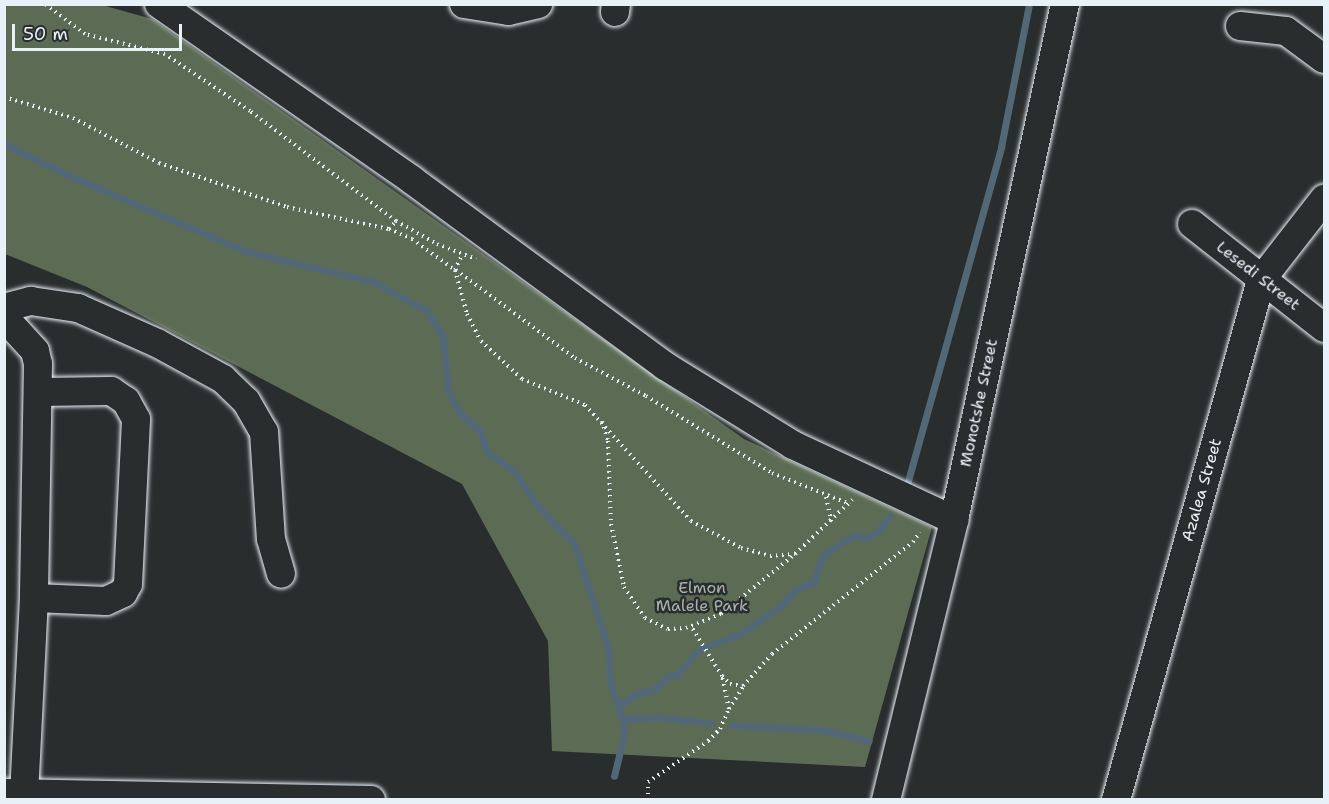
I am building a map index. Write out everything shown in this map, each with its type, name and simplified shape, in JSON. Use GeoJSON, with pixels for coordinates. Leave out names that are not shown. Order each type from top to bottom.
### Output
{"type":"FeatureCollection","features":[{"type":"Feature","properties":{"kind":"street"},"geometry":{"type":"LineString","coordinates":[[159,4],[412,180],[665,366],[793,445],[944,516]]}},
{"type":"Feature","properties":{"kind":"street"},"geometry":{"type":"LineString","coordinates":[[464,4],[508,10],[538,4]]}},
{"type":"Feature","properties":{"kind":"street","name":"Monotshe Street"},"geometry":{"type":"LineString","coordinates":[[886,800],[944,516],[1065,4]]}},
{"type":"Feature","properties":{"kind":"street"},"geometry":{"type":"LineString","coordinates":[[1240,26],[1286,31],[1324,59]]}},
{"type":"Feature","properties":{"kind":"street","name":"Azalea Street"},"geometry":{"type":"LineString","coordinates":[[1116,800],[1261,280],[1324,199]]}},
{"type":"Feature","properties":{"kind":"street","name":"Lesedi Street"},"geometry":{"type":"LineString","coordinates":[[1192,224],[1324,328]]}},
{"type":"Feature","properties":{"kind":"street"},"geometry":{"type":"LineString","coordinates":[[4,309],[32,301],[78,308],[157,343],[223,379],[246,401],[264,432],[271,539],[281,574]]}},
{"type":"Feature","properties":{"kind":"street"},"geometry":{"type":"LineString","coordinates":[[4,317],[35,351],[38,392],[34,598],[14,793],[371,800]]}},
{"type":"Feature","properties":{"kind":"street"},"geometry":{"type":"LineString","coordinates":[[34,598],[106,601],[123,593],[128,585],[136,419],[126,400],[111,391],[38,392]]}},
{"type":"Feature","properties":{"kind":"path"},"geometry":{"type":"LineString","coordinates":[[45,4],[85,34],[165,54],[190,70],[389,213],[396,221],[389,229]]}},
{"type":"Feature","properties":{"kind":"path"},"geometry":{"type":"LineString","coordinates":[[4,97],[73,118],[159,164],[287,207],[389,229],[412,239],[575,358],[646,396],[772,473],[850,504]]}},
{"type":"Feature","properties":{"kind":"path"},"geometry":{"type":"LineString","coordinates":[[462,255],[455,270],[467,314],[481,341],[522,379],[585,405],[602,421],[654,483],[711,535],[755,552],[795,554]]}},
{"type":"Feature","properties":{"kind":"path"},"geometry":{"type":"LineString","coordinates":[[602,421],[608,441],[611,524],[624,587],[645,618],[668,629],[691,626],[721,614],[830,524],[850,504],[862,477]]}},
{"type":"Feature","properties":{"kind":"path"},"geometry":{"type":"LineString","coordinates":[[826,496],[832,510],[830,524]]}},
{"type":"Feature","properties":{"kind":"path"},"geometry":{"type":"LineString","coordinates":[[648,800],[648,782],[708,741],[720,729],[743,686],[772,654],[944,516]]}},
{"type":"Feature","properties":{"kind":"path"},"geometry":{"type":"LineString","coordinates":[[691,626],[722,676],[730,684],[743,686]]}},
{"type":"Feature","properties":{"kind":"path"},"geometry":{"type":"LineString","coordinates":[[722,676],[729,709]]}},
{"type":"Feature","properties":{"kind":"green space","name":"Elmon Malele Park"},"geometry":{"type":"Polygon","coordinates":[[[4,5],[102,5],[152,19],[744,439],[932,527],[865,767],[552,751],[548,641],[462,484],[87,287],[5,254],[4,5]]]}},
{"type":"Feature","properties":{"kind":"waterway"},"geometry":{"type":"LineString","coordinates":[[908,481],[1001,147],[1029,4]]}},
{"type":"Feature","properties":{"kind":"waterway"},"geometry":{"type":"LineString","coordinates":[[4,144],[70,176],[245,251],[374,282],[426,310],[443,336],[448,392],[460,413],[480,431],[487,452],[514,471],[537,505],[575,545],[608,647],[611,686],[623,719],[624,735],[614,776]]}},
{"type":"Feature","properties":{"kind":"waterway"},"geometry":{"type":"LineString","coordinates":[[620,706],[636,694],[655,689],[670,675],[677,675],[698,650],[742,633],[782,605],[795,590],[814,582],[822,558],[830,550],[855,535],[867,538],[878,532],[889,516]]}},
{"type":"Feature","properties":{"kind":"waterway"},"geometry":{"type":"LineString","coordinates":[[623,719],[658,717],[712,723]]}},
{"type":"Feature","properties":{"kind":"waterway"},"geometry":{"type":"LineString","coordinates":[[732,725],[825,730],[869,741]]}}]}
